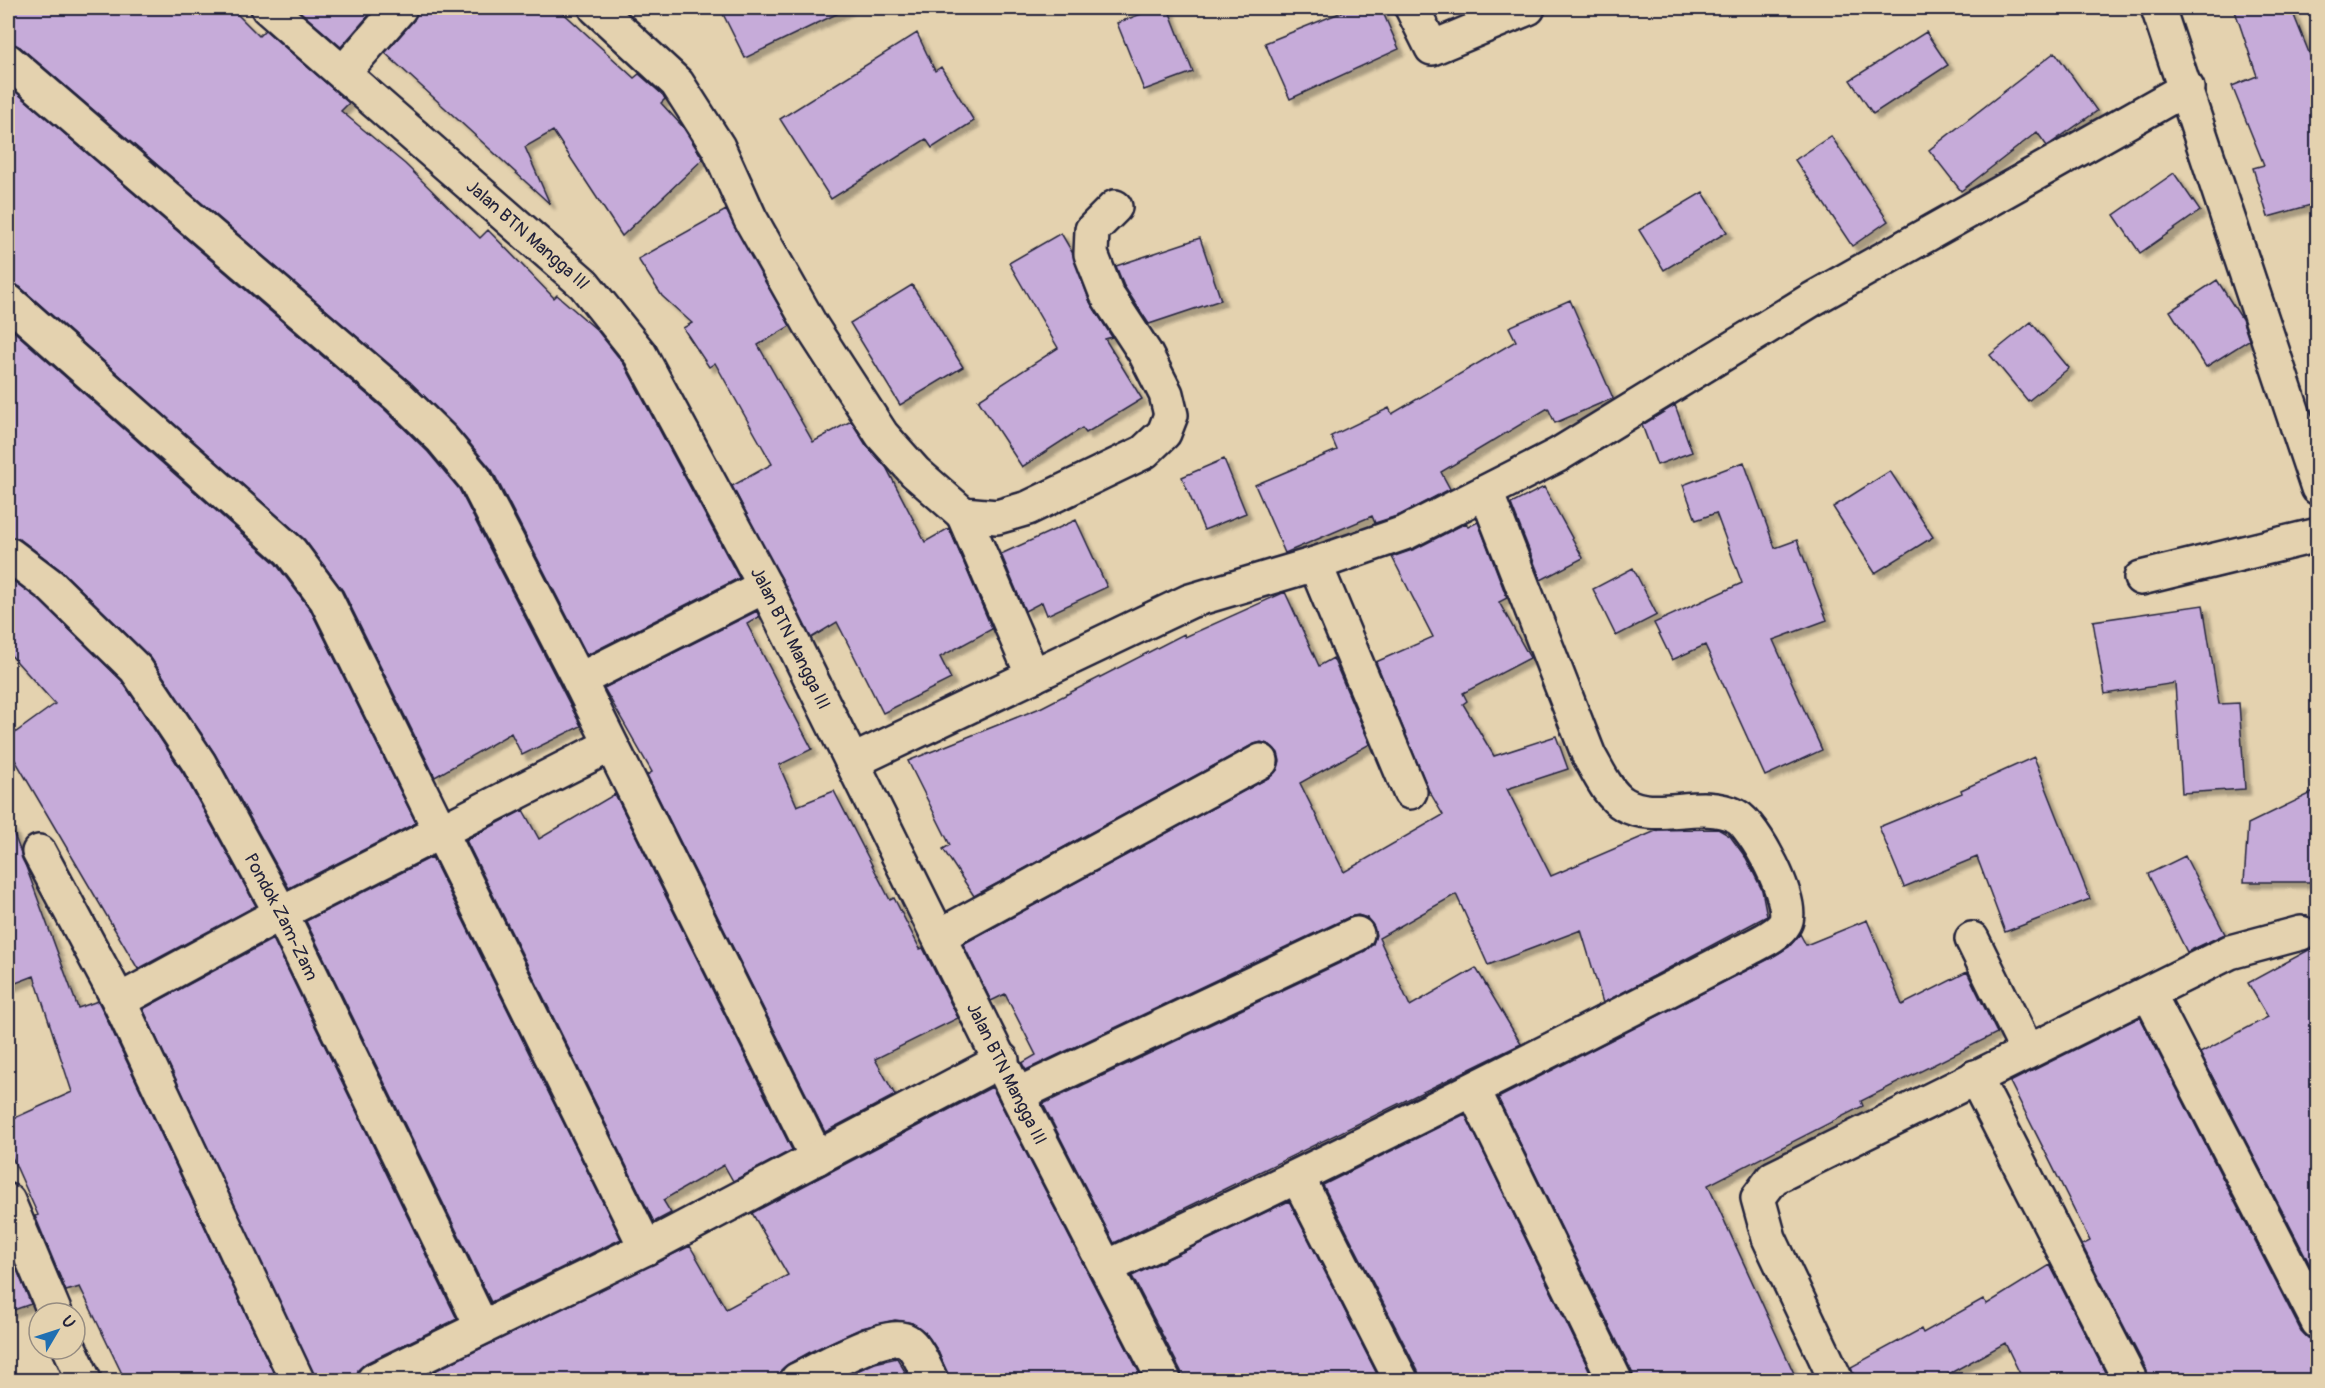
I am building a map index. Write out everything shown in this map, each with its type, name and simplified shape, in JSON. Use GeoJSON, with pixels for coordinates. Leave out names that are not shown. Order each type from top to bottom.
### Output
{"type":"FeatureCollection","features":[{"type":"Feature","properties":{"kind":"street","name":"Jalan BTN Mangga III"},"geometry":{"type":"LineString","coordinates":[[268,8],[584,284],[640,354],[765,586],[1002,1060],[1017,1095],[1164,1380]]}},
{"type":"Feature","properties":{"kind":"street"},"geometry":{"type":"LineString","coordinates":[[343,73],[400,8]]}},
{"type":"Feature","properties":{"kind":"street"},"geometry":{"type":"LineString","coordinates":[[596,8],[676,83],[718,147],[750,218],[810,324],[882,435],[915,472],[963,514],[1033,676]]}},
{"type":"Feature","properties":{"kind":"street"},"geometry":{"type":"LineString","coordinates":[[1412,8],[1432,48],[1528,8]]}},
{"type":"Feature","properties":{"kind":"street"},"geometry":{"type":"LineString","coordinates":[[2158,8],[2187,88],[2318,488]]}},
{"type":"Feature","properties":{"kind":"street"},"geometry":{"type":"LineString","coordinates":[[8,61],[398,396],[442,439],[475,480],[579,680],[818,1158]]}},
{"type":"Feature","properties":{"kind":"street"},"geometry":{"type":"LineString","coordinates":[[852,762],[1190,601],[1315,564],[1407,532],[1558,455],[1811,300],[2187,88]]}},
{"type":"Feature","properties":{"kind":"street"},"geometry":{"type":"LineString","coordinates":[[963,514],[997,517],[1028,508],[1144,452],[1164,433],[1171,415],[1166,394],[1145,353],[1107,295],[1091,254],[1092,230],[1115,207]]}},
{"type":"Feature","properties":{"kind":"street"},"geometry":{"type":"LineString","coordinates":[[8,301],[290,551],[326,599],[645,1248]]}},
{"type":"Feature","properties":{"kind":"street"},"geometry":{"type":"LineString","coordinates":[[1107,1267],[1298,1178],[1474,1091],[1744,951],[1780,930],[1788,916],[1785,895],[1756,837],[1751,828],[1738,817],[1718,809],[1643,809],[1623,804],[1607,786],[1589,756],[1486,492]]}},
{"type":"Feature","properties":{"kind":"street"},"geometry":{"type":"LineString","coordinates":[[2141,578],[2318,535]]}},
{"type":"Feature","properties":{"kind":"street","name":"Pondok Zam-Zam"},"geometry":{"type":"LineString","coordinates":[[10,555],[51,586],[136,669],[199,763],[281,913],[482,1327]]}},
{"type":"Feature","properties":{"kind":"street"},"geometry":{"type":"LineString","coordinates":[[1315,564],[1410,792]]}},
{"type":"Feature","properties":{"kind":"street"},"geometry":{"type":"LineString","coordinates":[[579,680],[765,586]]}},
{"type":"Feature","properties":{"kind":"street"},"geometry":{"type":"LineString","coordinates":[[119,1001],[281,913],[610,746]]}},
{"type":"Feature","properties":{"kind":"street"},"geometry":{"type":"LineString","coordinates":[[939,936],[1261,761]]}},
{"type":"Feature","properties":{"kind":"street"},"geometry":{"type":"LineString","coordinates":[[39,852],[119,1001],[297,1380]]}},
{"type":"Feature","properties":{"kind":"street"},"geometry":{"type":"LineString","coordinates":[[1836,1380],[1769,1238],[1758,1198],[1773,1178],[2230,952],[2301,933]]}},
{"type":"Feature","properties":{"kind":"street"},"geometry":{"type":"LineString","coordinates":[[1017,1095],[1357,934]]}},
{"type":"Feature","properties":{"kind":"street"},"geometry":{"type":"LineString","coordinates":[[1972,939],[2027,1051]]}},
{"type":"Feature","properties":{"kind":"street"},"geometry":{"type":"LineString","coordinates":[[2149,994],[2318,1322]]}},
{"type":"Feature","properties":{"kind":"street"},"geometry":{"type":"LineString","coordinates":[[374,1380],[645,1248],[1002,1060]]}},
{"type":"Feature","properties":{"kind":"street"},"geometry":{"type":"LineString","coordinates":[[1975,1077],[2130,1380]]}},
{"type":"Feature","properties":{"kind":"street"},"geometry":{"type":"LineString","coordinates":[[1474,1091],[1615,1380]]}},
{"type":"Feature","properties":{"kind":"street"},"geometry":{"type":"LineString","coordinates":[[1298,1178],[1401,1380]]}},
{"type":"Feature","properties":{"kind":"street"},"geometry":{"type":"LineString","coordinates":[[8,1201],[50,1301]]}},
{"type":"Feature","properties":{"kind":"street"},"geometry":{"type":"LineString","coordinates":[[797,1380],[882,1340],[898,1338],[912,1345],[931,1380]]}},
{"type":"Feature","properties":{"kind":"street"},"geometry":{"type":"LineString","coordinates":[[75,1361],[84,1380]]}},
{"type":"Feature","properties":{"kind":"building"},"geometry":{"type":"Polygon","coordinates":[[[8,8],[231,8],[259,36],[265,30],[349,103],[341,111],[405,164],[480,238],[488,230],[554,298],[557,295],[597,330],[624,364],[739,578],[587,655],[492,470],[456,427],[410,382],[20,47],[8,43],[8,8]]]}},
{"type":"Feature","properties":{"kind":"building"},"geometry":{"type":"Polygon","coordinates":[[[296,8],[375,8],[341,47],[296,8]]]}},
{"type":"Feature","properties":{"kind":"building"},"geometry":{"type":"Polygon","coordinates":[[[418,8],[558,8],[634,78],[639,74],[663,95],[665,99],[661,103],[683,127],[703,159],[622,236],[553,131],[525,147],[550,204],[385,53],[414,20],[418,8]]]}},
{"type":"Feature","properties":{"kind":"building"},"geometry":{"type":"Polygon","coordinates":[[[720,8],[849,8],[745,58],[720,8]]]}},
{"type":"Feature","properties":{"kind":"building"},"geometry":{"type":"Polygon","coordinates":[[[1157,8],[1168,8],[1193,72],[1144,90],[1117,23],[1157,8]]]}},
{"type":"Feature","properties":{"kind":"building"},"geometry":{"type":"Polygon","coordinates":[[[1352,8],[1381,8],[1399,49],[1290,99],[1265,43],[1352,8]]]}},
{"type":"Feature","properties":{"kind":"building"},"geometry":{"type":"Polygon","coordinates":[[[2234,8],[2291,8],[2318,75],[2318,203],[2268,217],[2253,168],[2264,165],[2232,86],[2257,76],[2234,8]]]}},
{"type":"Feature","properties":{"kind":"building"},"geometry":{"type":"Polygon","coordinates":[[[1926,32],[1948,65],[1873,114],[1850,80],[1926,32]]]}},
{"type":"Feature","properties":{"kind":"building"},"geometry":{"type":"Polygon","coordinates":[[[917,33],[935,71],[941,67],[974,121],[932,148],[926,139],[831,199],[780,119],[917,33]]]}},
{"type":"Feature","properties":{"kind":"building"},"geometry":{"type":"Polygon","coordinates":[[[2055,52],[2097,111],[2047,146],[2037,132],[1961,191],[1929,150],[2055,52]]]}},
{"type":"Feature","properties":{"kind":"building"},"geometry":{"type":"Polygon","coordinates":[[[8,85],[385,410],[428,452],[459,489],[581,726],[522,755],[511,733],[435,777],[343,591],[305,540],[20,287],[8,283],[8,85]]]}},
{"type":"Feature","properties":{"kind":"building"},"geometry":{"type":"Polygon","coordinates":[[[1831,136],[1888,221],[1852,246],[1795,160],[1831,136]]]}},
{"type":"Feature","properties":{"kind":"building"},"geometry":{"type":"Polygon","coordinates":[[[2174,173],[2200,211],[2140,253],[2114,215],[2174,173]]]}},
{"type":"Feature","properties":{"kind":"building"},"geometry":{"type":"Polygon","coordinates":[[[1703,192],[1727,232],[1664,270],[1639,230],[1703,192]]]}},
{"type":"Feature","properties":{"kind":"building"},"geometry":{"type":"Polygon","coordinates":[[[726,210],[790,326],[758,345],[813,442],[851,421],[866,445],[886,467],[925,542],[949,528],[992,629],[940,657],[951,679],[883,713],[837,622],[811,638],[732,486],[772,464],[715,363],[709,367],[683,328],[692,323],[662,296],[638,259],[726,210]]]}},
{"type":"Feature","properties":{"kind":"building"},"geometry":{"type":"Polygon","coordinates":[[[1061,233],[1072,252],[1090,302],[1112,337],[1105,339],[1142,399],[1086,433],[1082,428],[1022,467],[978,400],[1058,348],[1009,263],[1061,233]]]}},
{"type":"Feature","properties":{"kind":"building"},"geometry":{"type":"Polygon","coordinates":[[[1200,238],[1221,300],[1149,324],[1124,286],[1116,266],[1200,238]]]}},
{"type":"Feature","properties":{"kind":"building"},"geometry":{"type":"Polygon","coordinates":[[[2217,280],[2242,319],[2249,340],[2206,367],[2170,311],[2217,280]]]}},
{"type":"Feature","properties":{"kind":"building"},"geometry":{"type":"Polygon","coordinates":[[[912,285],[963,367],[900,405],[850,323],[912,285]]]}},
{"type":"Feature","properties":{"kind":"building"},"geometry":{"type":"Polygon","coordinates":[[[1570,300],[1613,398],[1555,423],[1548,408],[1441,472],[1450,489],[1400,515],[1375,523],[1372,516],[1285,553],[1255,485],[1337,450],[1331,436],[1389,408],[1392,414],[1516,341],[1509,327],[1570,300]]]}},
{"type":"Feature","properties":{"kind":"building"},"geometry":{"type":"Polygon","coordinates":[[[2031,322],[2069,368],[2028,401],[1990,355],[2031,322]]]}},
{"type":"Feature","properties":{"kind":"building"},"geometry":{"type":"Polygon","coordinates":[[[8,326],[276,564],[310,609],[416,823],[289,888],[215,754],[151,658],[62,571],[21,540],[8,537],[8,326]]]}},
{"type":"Feature","properties":{"kind":"building"},"geometry":{"type":"Polygon","coordinates":[[[1675,405],[1692,452],[1657,465],[1642,425],[1675,405]]]}},
{"type":"Feature","properties":{"kind":"building"},"geometry":{"type":"Polygon","coordinates":[[[1224,459],[1246,513],[1204,530],[1182,477],[1224,459]]]}},
{"type":"Feature","properties":{"kind":"building"},"geometry":{"type":"Polygon","coordinates":[[[1744,462],[1775,548],[1797,540],[1827,620],[1773,640],[1822,750],[1765,776],[1705,645],[1672,660],[1654,623],[1742,583],[1716,513],[1696,520],[1683,485],[1744,462]]]}},
{"type":"Feature","properties":{"kind":"building"},"geometry":{"type":"Polygon","coordinates":[[[1890,471],[1933,537],[1875,573],[1833,507],[1890,471]]]}},
{"type":"Feature","properties":{"kind":"building"},"geometry":{"type":"Polygon","coordinates":[[[1544,487],[1583,558],[1541,580],[1511,504],[1544,487]]]}},
{"type":"Feature","properties":{"kind":"building"},"geometry":{"type":"Polygon","coordinates":[[[1076,520],[1107,587],[1047,615],[1042,602],[1025,611],[1001,554],[1076,520]]]}},
{"type":"Feature","properties":{"kind":"building"},"geometry":{"type":"Polygon","coordinates":[[[1478,522],[1507,598],[1499,602],[1530,658],[1463,693],[1467,701],[1463,704],[1494,756],[1556,736],[1568,769],[1507,789],[1551,876],[1658,830],[1718,829],[1730,836],[1746,858],[1762,890],[1767,916],[1603,1003],[1581,930],[1488,965],[1456,894],[1379,938],[1410,1006],[1476,968],[1521,1044],[1114,1243],[1043,1104],[1365,951],[1373,944],[1376,935],[1374,927],[1367,918],[1358,915],[1349,917],[1026,1070],[1022,1063],[1036,1055],[1005,994],[991,1001],[963,944],[1270,777],[1277,770],[1280,761],[1278,753],[1270,745],[1261,742],[1252,745],[974,896],[943,849],[950,845],[908,761],[1040,708],[1184,634],[1185,637],[1285,592],[1319,666],[1333,658],[1370,744],[1300,783],[1344,872],[1443,815],[1428,789],[1376,662],[1433,637],[1392,557],[1415,549],[1466,523],[1468,527],[1478,522]]]}},
{"type":"Feature","properties":{"kind":"building"},"geometry":{"type":"Polygon","coordinates":[[[1633,568],[1657,615],[1616,636],[1593,589],[1633,568]]]}},
{"type":"Feature","properties":{"kind":"building"},"geometry":{"type":"Polygon","coordinates":[[[8,577],[39,600],[122,681],[183,773],[256,906],[138,969],[8,748],[8,738],[55,704],[8,652],[8,577]]]}},
{"type":"Feature","properties":{"kind":"building"},"geometry":{"type":"Polygon","coordinates":[[[2203,605],[2219,704],[2239,703],[2245,789],[2182,793],[2175,683],[2105,694],[2093,621],[2203,605]]]}},
{"type":"Feature","properties":{"kind":"building"},"geometry":{"type":"Polygon","coordinates":[[[757,611],[759,617],[747,624],[812,749],[779,765],[797,806],[834,791],[890,900],[894,898],[920,949],[923,948],[958,1018],[875,1059],[895,1095],[825,1132],[647,775],[652,772],[604,688],[757,611]]]}},
{"type":"Feature","properties":{"kind":"building"},"geometry":{"type":"Polygon","coordinates":[[[2034,757],[2090,899],[2005,932],[1977,857],[1904,887],[1879,827],[1962,793],[1961,790],[2034,757]]]}},
{"type":"Feature","properties":{"kind":"building"},"geometry":{"type":"Polygon","coordinates":[[[2318,790],[2318,882],[2244,882],[2248,824],[2318,790]]]}},
{"type":"Feature","properties":{"kind":"building"},"geometry":{"type":"Polygon","coordinates":[[[615,794],[792,1150],[733,1181],[724,1165],[663,1200],[671,1213],[654,1222],[466,840],[523,810],[539,839],[615,794]]]}},
{"type":"Feature","properties":{"kind":"building"},"geometry":{"type":"Polygon","coordinates":[[[11,826],[78,1008],[98,1001],[277,1380],[125,1380],[80,1287],[66,1291],[35,1216],[38,1215],[8,1148],[8,1121],[72,1092],[34,976],[8,986],[8,827],[11,826]]]}},
{"type":"Feature","properties":{"kind":"building"},"geometry":{"type":"Polygon","coordinates":[[[2185,856],[2225,934],[2187,952],[2148,874],[2185,856]]]}},
{"type":"Feature","properties":{"kind":"building"},"geometry":{"type":"Polygon","coordinates":[[[432,857],[621,1239],[491,1302],[306,921],[432,857]]]}},
{"type":"Feature","properties":{"kind":"building"},"geometry":{"type":"Polygon","coordinates":[[[1867,920],[1902,1005],[1967,972],[1997,1033],[1861,1101],[1863,1106],[1708,1185],[1797,1380],[1634,1380],[1498,1098],[1769,959],[1789,947],[1800,934],[1806,945],[1867,920]]]}},
{"type":"Feature","properties":{"kind":"building"},"geometry":{"type":"Polygon","coordinates":[[[273,939],[457,1319],[366,1363],[358,1370],[356,1380],[316,1380],[143,1009],[273,939]]]}},
{"type":"Feature","properties":{"kind":"building"},"geometry":{"type":"Polygon","coordinates":[[[2318,945],[2318,1280],[2200,1053],[2268,1017],[2248,983],[2318,945]]]}},
{"type":"Feature","properties":{"kind":"building"},"geometry":{"type":"Polygon","coordinates":[[[2140,1017],[2301,1331],[2308,1338],[2318,1341],[2318,1380],[2149,1380],[2147,1371],[2082,1245],[2090,1241],[2010,1082],[2140,1017]]]}},
{"type":"Feature","properties":{"kind":"building"},"geometry":{"type":"Polygon","coordinates":[[[992,1087],[1143,1380],[950,1380],[938,1351],[925,1332],[912,1323],[895,1320],[862,1328],[812,1351],[781,1370],[779,1380],[416,1380],[690,1246],[726,1309],[788,1275],[752,1213],[992,1087]]]}},
{"type":"Feature","properties":{"kind":"building"},"geometry":{"type":"Polygon","coordinates":[[[1465,1114],[1594,1380],[1420,1380],[1418,1371],[1323,1185],[1465,1114]]]}},
{"type":"Feature","properties":{"kind":"building"},"geometry":{"type":"Polygon","coordinates":[[[1289,1201],[1380,1380],[1183,1380],[1181,1371],[1132,1276],[1289,1201]]]}},
{"type":"Feature","properties":{"kind":"building"},"geometry":{"type":"Polygon","coordinates":[[[8,1248],[30,1301],[27,1301],[27,1305],[8,1312],[8,1248]]]}},
{"type":"Feature","properties":{"kind":"building"},"geometry":{"type":"Polygon","coordinates":[[[2050,1265],[2109,1380],[2023,1380],[2005,1343],[1938,1380],[1855,1380],[1851,1367],[1921,1329],[1923,1333],[1983,1299],[1987,1304],[2050,1265]]]}},
{"type":"Feature","properties":{"kind":"building"},"geometry":{"type":"Polygon","coordinates":[[[897,1358],[910,1380],[837,1380],[875,1363],[897,1358]]]}}]}
